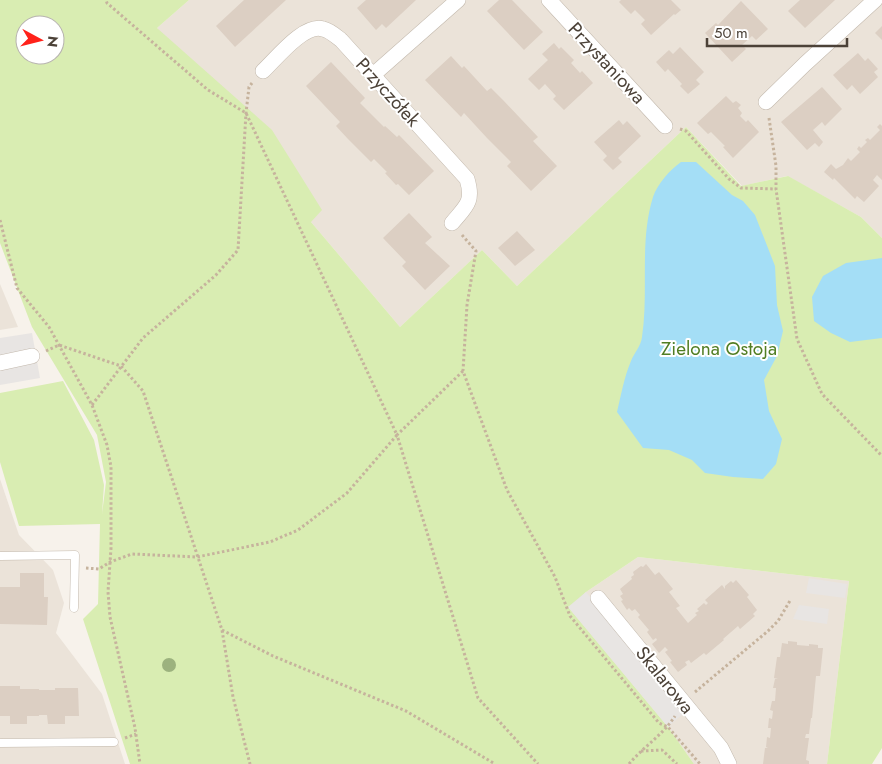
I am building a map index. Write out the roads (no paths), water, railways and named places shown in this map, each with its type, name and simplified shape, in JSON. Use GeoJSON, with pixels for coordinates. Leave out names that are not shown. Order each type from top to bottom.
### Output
{"type":"FeatureCollection","features":[{"type":"Feature","properties":{"kind":"street"},"geometry":{"type":"LineString","coordinates":[[373,75],[458,0]]}},
{"type":"Feature","properties":{"kind":"street","name":"Przystaniowa"},"geometry":{"type":"LineString","coordinates":[[549,0],[665,126]]}},
{"type":"Feature","properties":{"kind":"street"},"geometry":{"type":"LineString","coordinates":[[766,102],[804,64],[875,0]]}},
{"type":"Feature","properties":{"kind":"street","name":"Przyczółek"},"geometry":{"type":"LineString","coordinates":[[263,72],[300,36],[311,29],[323,29],[341,40],[467,179],[471,192],[468,204],[452,223]]}},
{"type":"Feature","properties":{"kind":"street"},"geometry":{"type":"LineString","coordinates":[[0,363],[32,356]]}},
{"type":"Feature","properties":{"kind":"street","name":"Skalarowa"},"geometry":{"type":"LineString","coordinates":[[598,598],[721,748],[729,764]]}},
{"type":"Feature","properties":{"kind":"lane"},"geometry":{"type":"LineString","coordinates":[[0,556],[75,554],[74,608]]}},
{"type":"Feature","properties":{"kind":"lane"},"geometry":{"type":"LineString","coordinates":[[0,743],[114,742]]}},
{"type":"Feature","properties":{"kind":"water"},"geometry":{"type":"Polygon","coordinates":[[[681,162],[696,162],[732,195],[743,201],[755,215],[775,266],[777,305],[783,331],[777,356],[764,380],[769,411],[782,439],[776,464],[763,479],[705,473],[692,460],[669,450],[643,448],[617,412],[626,373],[642,337],[645,302],[646,231],[653,197],[664,178],[681,162]]]}},
{"type":"Feature","properties":{"kind":"water"},"geometry":{"type":"Polygon","coordinates":[[[882,258],[882,338],[850,342],[831,333],[814,321],[812,297],[823,276],[846,263],[882,258]]]}},
{"type":"Feature","properties":{"kind":"park label","name":"Zielona Ostoja"},"geometry":{"type":"Point","coordinates":[719,348]}}]}
